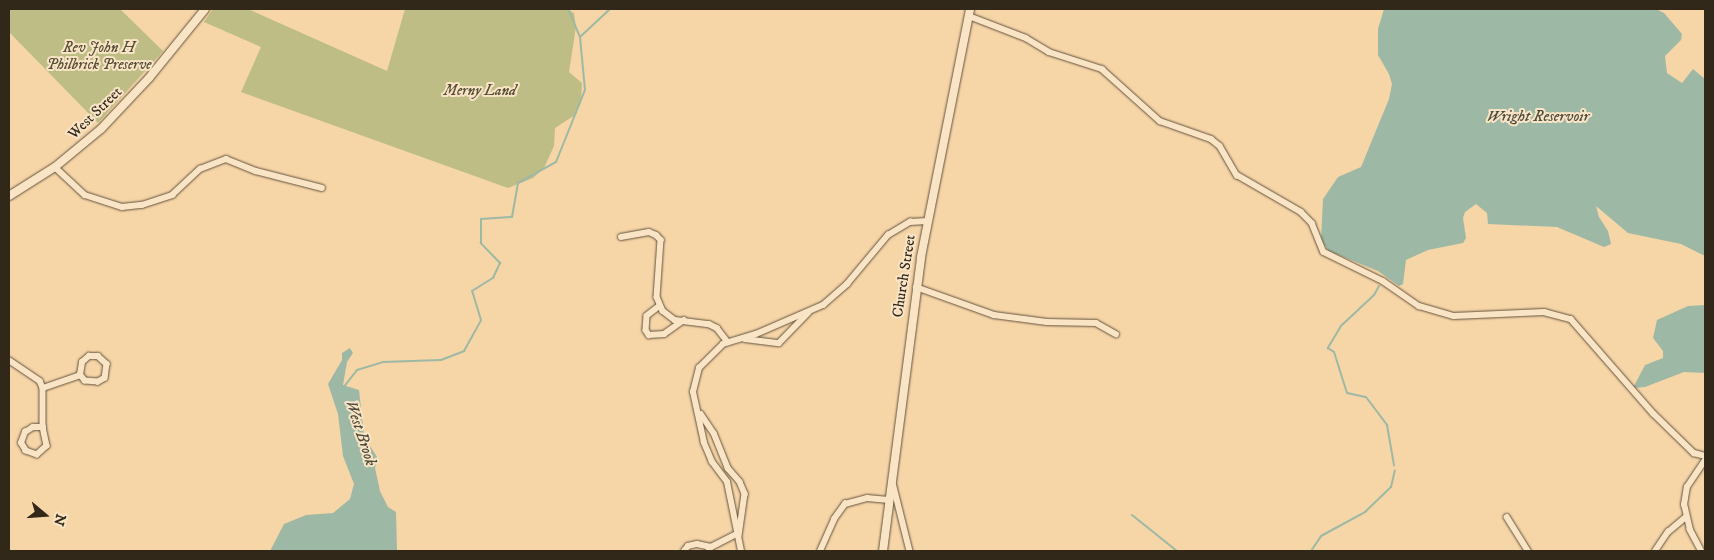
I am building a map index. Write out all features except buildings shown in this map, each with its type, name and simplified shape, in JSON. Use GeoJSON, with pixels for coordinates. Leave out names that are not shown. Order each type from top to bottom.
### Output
{"type":"FeatureCollection","features":[{"type":"Feature","properties":{"kind":"main road","name":"West Street"},"geometry":{"type":"LineString","coordinates":[[9,196],[55,167],[125,105],[205,9]]}},
{"type":"Feature","properties":{"kind":"main road","name":"Church Street"},"geometry":{"type":"LineString","coordinates":[[883,551],[916,287],[969,12]]}},
{"type":"Feature","properties":{"kind":"street"},"geometry":{"type":"LineString","coordinates":[[969,12],[1026,38],[1049,52],[1102,69],[1160,121],[1211,139],[1220,146],[1237,175],[1301,212],[1312,223],[1324,252],[1383,281],[1419,306],[1454,316],[1544,312],[1570,319],[1654,414],[1694,453],[1705,458],[1687,487],[1684,505],[1686,517],[1701,551]]}},
{"type":"Feature","properties":{"kind":"street"},"geometry":{"type":"LineString","coordinates":[[55,167],[85,195],[122,207],[142,205],[172,194],[200,169],[226,159],[256,171],[322,188]]}},
{"type":"Feature","properties":{"kind":"street"},"geometry":{"type":"LineString","coordinates":[[741,551],[727,482],[705,448],[693,392],[699,368],[712,351],[728,342],[743,339],[808,312],[832,298],[896,229],[910,222],[928,221]]}},
{"type":"Feature","properties":{"kind":"street"},"geometry":{"type":"LineString","coordinates":[[621,237],[649,232],[661,240],[660,306],[669,316],[717,328],[728,342]]}},
{"type":"Feature","properties":{"kind":"street"},"geometry":{"type":"LineString","coordinates":[[916,287],[994,315],[1047,322],[1096,323],[1116,334]]}},
{"type":"Feature","properties":{"kind":"street"},"geometry":{"type":"LineString","coordinates":[[660,306],[647,316],[646,330],[650,335],[664,334],[684,320]]}},
{"type":"Feature","properties":{"kind":"street"},"geometry":{"type":"LineString","coordinates":[[743,339],[779,343],[808,312]]}},
{"type":"Feature","properties":{"kind":"street"},"geometry":{"type":"LineString","coordinates":[[89,356],[98,356],[107,364],[104,378],[98,382],[85,380],[80,375],[82,362],[89,356]]}},
{"type":"Feature","properties":{"kind":"street"},"geometry":{"type":"LineString","coordinates":[[9,360],[40,381],[43,388],[43,426],[48,442],[45,450],[37,455],[26,450],[21,443],[25,432],[43,426]]}},
{"type":"Feature","properties":{"kind":"street"},"geometry":{"type":"LineString","coordinates":[[43,388],[80,375]]}},
{"type":"Feature","properties":{"kind":"street"},"geometry":{"type":"LineString","coordinates":[[698,410],[714,432],[728,468],[740,482],[745,494],[738,542]]}},
{"type":"Feature","properties":{"kind":"street"},"geometry":{"type":"LineString","coordinates":[[891,478],[910,551]]}},
{"type":"Feature","properties":{"kind":"street"},"geometry":{"type":"LineString","coordinates":[[820,551],[834,519],[845,504],[867,498],[889,500]]}},
{"type":"Feature","properties":{"kind":"street"},"geometry":{"type":"LineString","coordinates":[[1507,517],[1528,551]]}},
{"type":"Feature","properties":{"kind":"street"},"geometry":{"type":"LineString","coordinates":[[1655,551],[1668,532],[1686,517]]}},
{"type":"Feature","properties":{"kind":"street"},"geometry":{"type":"LineString","coordinates":[[684,551],[692,544],[710,549],[737,534]]}},
{"type":"Feature","properties":{"kind":"green space","name":"Rev John H Philbrick Preserve"},"geometry":{"type":"Polygon","coordinates":[[[9,9],[120,9],[163,51],[98,123],[9,32],[9,9]]]}},
{"type":"Feature","properties":{"kind":"green space","name":"Merny Land"},"geometry":{"type":"Polygon","coordinates":[[[213,9],[248,9],[387,71],[405,9],[567,9],[574,13],[576,27],[569,72],[582,83],[581,103],[575,115],[555,128],[554,146],[544,168],[533,178],[508,188],[241,92],[261,47],[204,22],[213,9]]]}},
{"type":"Feature","properties":{"kind":"water","name":"Wright Reservoir"},"geometry":{"type":"Polygon","coordinates":[[[1384,9],[1656,9],[1664,13],[1682,34],[1681,40],[1665,56],[1667,73],[1682,83],[1693,69],[1705,79],[1705,256],[1681,244],[1628,233],[1596,206],[1599,217],[1608,231],[1611,244],[1604,247],[1557,227],[1488,224],[1487,213],[1476,204],[1465,212],[1463,218],[1466,238],[1463,243],[1428,250],[1406,260],[1403,284],[1399,286],[1378,271],[1329,251],[1321,240],[1323,199],[1338,177],[1361,167],[1389,99],[1392,84],[1389,74],[1378,55],[1378,29],[1384,9]]]}},
{"type":"Feature","properties":{"kind":"water"},"geometry":{"type":"Polygon","coordinates":[[[1705,305],[1705,373],[1684,372],[1645,387],[1633,388],[1645,365],[1663,358],[1663,351],[1653,338],[1657,320],[1688,306],[1705,305]]]}},
{"type":"Feature","properties":{"kind":"water"},"geometry":{"type":"Polygon","coordinates":[[[350,348],[353,353],[347,362],[343,385],[359,390],[364,436],[377,457],[375,468],[380,491],[388,507],[396,512],[397,551],[270,551],[284,524],[306,515],[333,513],[350,499],[354,484],[343,456],[338,414],[328,384],[342,360],[342,353],[350,348]]]}},
{"type":"Feature","properties":{"kind":"waterway","name":"West Brook"},"geometry":{"type":"LineString","coordinates":[[343,388],[357,370],[383,362],[441,360],[464,351],[481,320],[472,291],[493,278],[500,263],[481,243],[481,219],[512,217],[518,183],[556,162],[585,90],[580,37],[568,9]]}},
{"type":"Feature","properties":{"kind":"waterway"},"geometry":{"type":"LineString","coordinates":[[580,37],[610,9]]}},
{"type":"Feature","properties":{"kind":"waterway"},"geometry":{"type":"LineString","coordinates":[[1379,286],[1374,295],[1341,326],[1328,348],[1334,352],[1347,393],[1366,397],[1387,425],[1394,465]]}},
{"type":"Feature","properties":{"kind":"waterway"},"geometry":{"type":"LineString","coordinates":[[1311,551],[1321,536],[1365,512],[1391,487],[1395,470]]}},
{"type":"Feature","properties":{"kind":"waterway"},"geometry":{"type":"LineString","coordinates":[[1132,515],[1177,551]]}}]}
